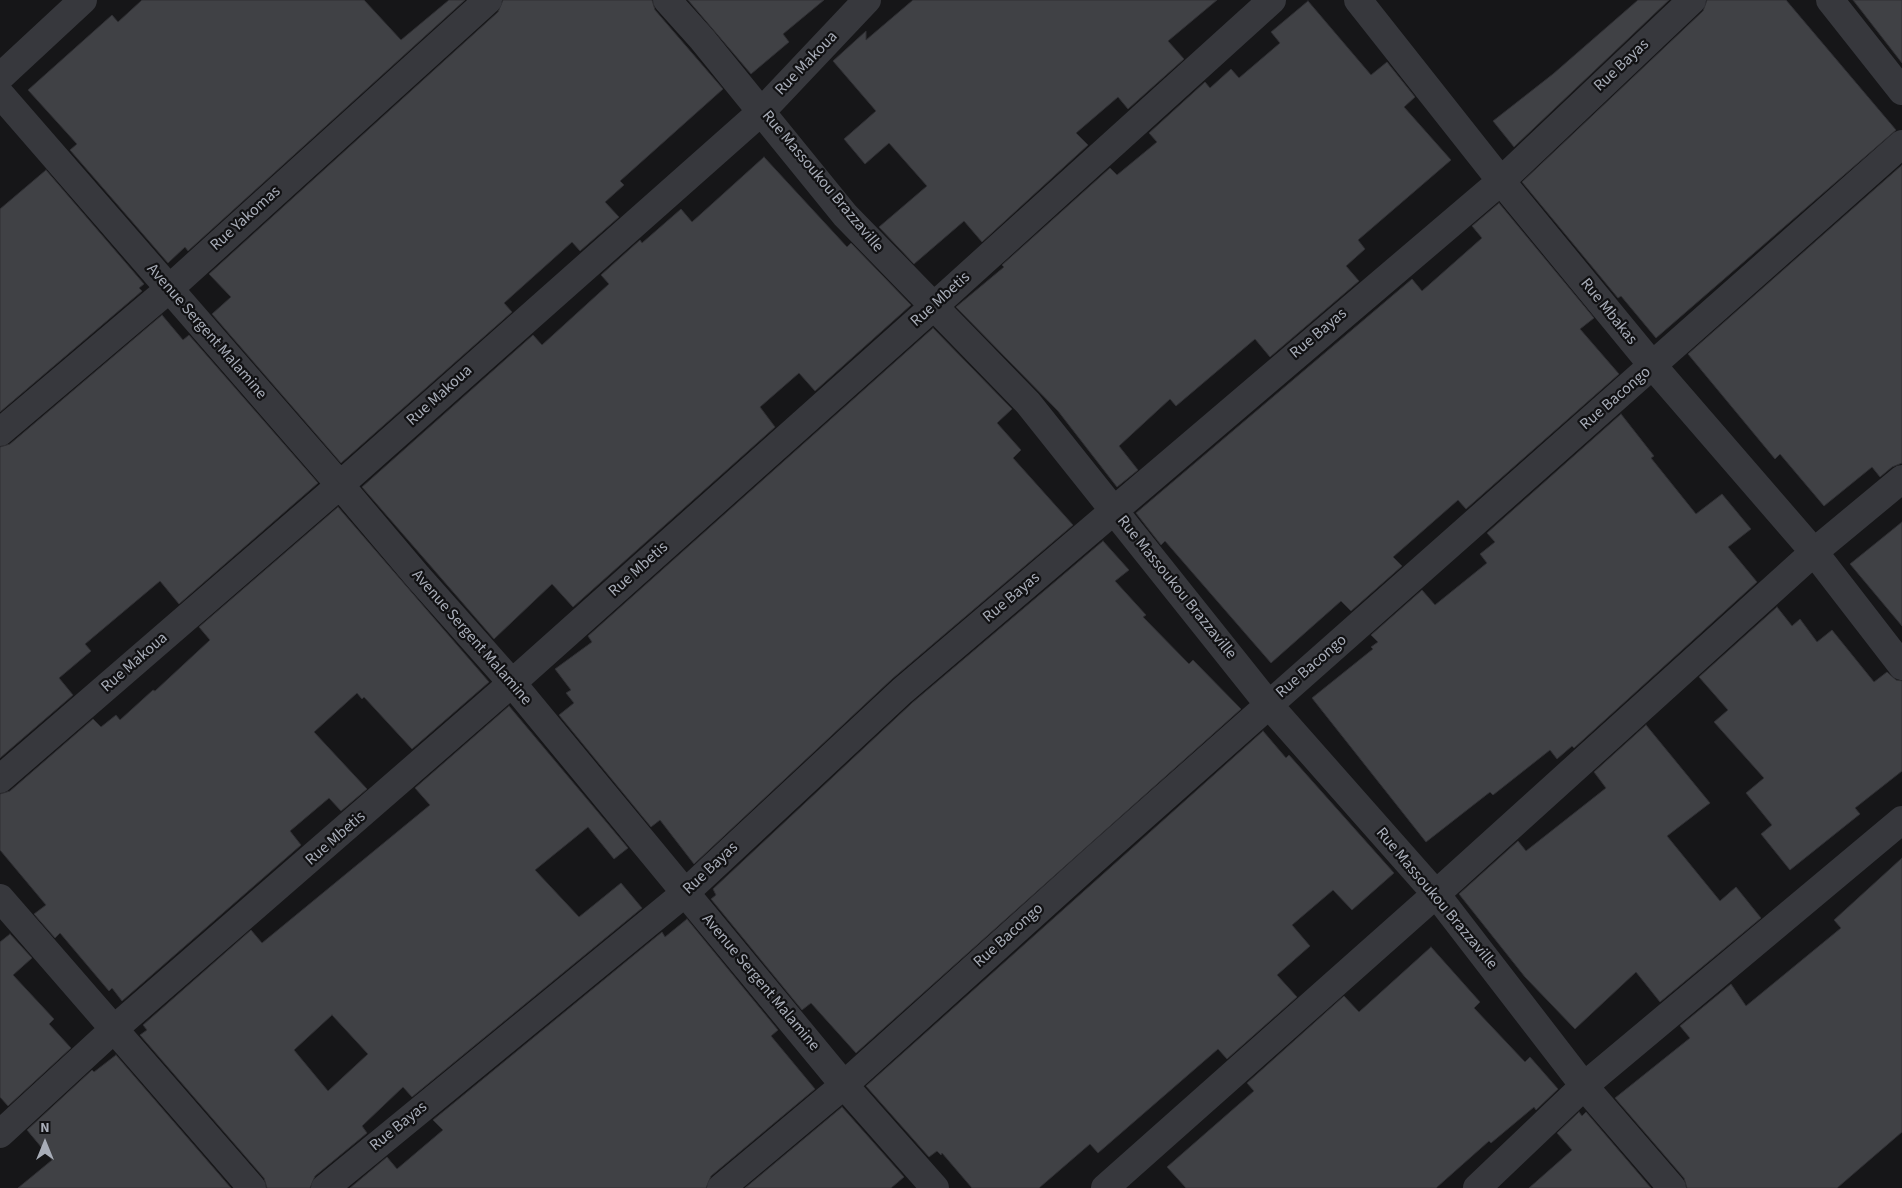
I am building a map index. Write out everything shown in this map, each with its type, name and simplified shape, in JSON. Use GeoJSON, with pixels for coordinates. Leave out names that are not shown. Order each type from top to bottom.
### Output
{"type":"FeatureCollection","features":[{"type":"Feature","properties":{"kind":"street"},"geometry":{"type":"LineString","coordinates":[[0,77],[83,0]]}},
{"type":"Feature","properties":{"kind":"street","name":"Rue Yakomas"},"geometry":{"type":"LineString","coordinates":[[0,432],[169,289],[488,0]]}},
{"type":"Feature","properties":{"kind":"street","name":"Rue Massoukou Brazzaville"},"geometry":{"type":"LineString","coordinates":[[667,0],[762,111],[845,215],[1028,403],[1269,705],[1436,894],[1584,1086],[1672,1188]]}},
{"type":"Feature","properties":{"kind":"street","name":"Rue Makoua"},"geometry":{"type":"LineString","coordinates":[[0,779],[340,485],[762,111],[867,0]]}},
{"type":"Feature","properties":{"kind":"street","name":"Rue Mbetis"},"geometry":{"type":"LineString","coordinates":[[0,1134],[114,1030],[512,683],[933,307],[1272,0]]}},
{"type":"Feature","properties":{"kind":"street","name":"Rue Mbakas"},"geometry":{"type":"LineString","coordinates":[[1358,0],[1500,181],[1653,366],[1814,552],[1902,666]]}},
{"type":"Feature","properties":{"kind":"street","name":"Rue Bayas"},"geometry":{"type":"LineString","coordinates":[[325,1188],[685,893],[902,691],[1114,511],[1291,357],[1500,181],[1692,0]]}},
{"type":"Feature","properties":{"kind":"street"},"geometry":{"type":"LineString","coordinates":[[1830,0],[1902,91]]}},
{"type":"Feature","properties":{"kind":"street","name":"Avenue Sergent Malamine"},"geometry":{"type":"LineString","coordinates":[[0,94],[340,485],[418,578],[512,683],[844,1085],[935,1188]]}},
{"type":"Feature","properties":{"kind":"street","name":"Rue Bacongo"},"geometry":{"type":"LineString","coordinates":[[721,1188],[844,1085],[1902,144]]}},
{"type":"Feature","properties":{"kind":"street"},"geometry":{"type":"LineString","coordinates":[[1105,1188],[1436,894],[1814,552],[1902,479]]}},
{"type":"Feature","properties":{"kind":"street"},"geometry":{"type":"LineString","coordinates":[[1476,1188],[1584,1086],[1902,820]]}},
{"type":"Feature","properties":{"kind":"street"},"geometry":{"type":"LineString","coordinates":[[0,898],[252,1188]]}},
{"type":"Feature","properties":{"kind":"building"},"geometry":{"type":"Polygon","coordinates":[[[142,0],[364,0],[401,40],[449,0],[465,0],[188,251],[185,247],[168,263],[70,150],[77,144],[28,90],[112,15],[118,22],[142,0]]]}},
{"type":"Feature","properties":{"kind":"building"},"geometry":{"type":"Polygon","coordinates":[[[503,0],[652,0],[655,10],[723,89],[620,181],[624,185],[605,202],[619,217],[580,251],[572,242],[504,303],[512,312],[341,463],[212,314],[231,297],[209,274],[498,12],[503,0]]]}},
{"type":"Feature","properties":{"kind":"building"},"geometry":{"type":"Polygon","coordinates":[[[688,0],[824,0],[783,34],[789,42],[751,74],[688,0]]]}},
{"type":"Feature","properties":{"kind":"building"},"geometry":{"type":"Polygon","coordinates":[[[913,0],[1217,0],[1168,41],[1184,59],[1128,109],[1118,97],[1076,133],[1088,145],[982,242],[964,221],[914,264],[879,227],[927,186],[889,143],[865,164],[844,139],[876,111],[833,61],[866,31],[866,40],[913,0]]]}},
{"type":"Feature","properties":{"kind":"building"},"geometry":{"type":"Polygon","coordinates":[[[1638,0],[1669,0],[1514,147],[1493,121],[1553,74],[1638,0]]]}},
{"type":"Feature","properties":{"kind":"building"},"geometry":{"type":"Polygon","coordinates":[[[1707,0],[1786,0],[1896,130],[1656,338],[1621,296],[1618,298],[1522,182],[1703,11],[1707,0]]]}},
{"type":"Feature","properties":{"kind":"building"},"geometry":{"type":"Polygon","coordinates":[[[1853,0],[1902,0],[1902,63],[1853,0]]]}},
{"type":"Feature","properties":{"kind":"building"},"geometry":{"type":"Polygon","coordinates":[[[1308,1],[1371,75],[1387,62],[1415,97],[1404,107],[1451,160],[1358,240],[1365,249],[1346,266],[1359,281],[1270,357],[1255,339],[1176,406],[1170,399],[1119,446],[1138,470],[1117,487],[1058,411],[956,307],[1004,267],[1002,265],[1110,168],[1117,175],[1157,142],[1149,133],[1205,82],[1210,88],[1231,69],[1239,78],[1280,43],[1271,32],[1308,1]]]}},
{"type":"Feature","properties":{"kind":"building"},"geometry":{"type":"Polygon","coordinates":[[[764,157],[847,247],[851,243],[911,305],[815,391],[799,373],[760,407],[775,427],[573,607],[552,584],[494,639],[362,487],[533,335],[542,345],[609,284],[601,275],[640,240],[642,243],[681,209],[692,222],[764,157]]]}},
{"type":"Feature","properties":{"kind":"building"},"geometry":{"type":"Polygon","coordinates":[[[1902,165],[1902,463],[1892,467],[1880,477],[1872,467],[1824,506],[1780,454],[1775,459],[1688,354],[1902,165]]]}},
{"type":"Feature","properties":{"kind":"building"},"geometry":{"type":"Polygon","coordinates":[[[46,170],[144,284],[139,288],[142,291],[0,412],[0,209],[46,170]]]}},
{"type":"Feature","properties":{"kind":"building"},"geometry":{"type":"Polygon","coordinates":[[[1499,203],[1594,318],[1580,329],[1619,374],[1466,509],[1458,500],[1393,557],[1402,566],[1351,611],[1341,601],[1271,663],[1165,541],[1161,545],[1136,513],[1412,279],[1422,291],[1482,238],[1472,226],[1499,203]]]}},
{"type":"Feature","properties":{"kind":"building"},"geometry":{"type":"Polygon","coordinates":[[[162,315],[183,340],[189,335],[318,483],[179,604],[160,581],[85,644],[91,651],[59,678],[73,695],[0,758],[0,447],[10,444],[162,315]]]}},
{"type":"Feature","properties":{"kind":"building"},"geometry":{"type":"Polygon","coordinates":[[[933,328],[1012,409],[997,423],[1021,450],[1013,458],[1073,525],[892,679],[694,864],[660,820],[651,827],[559,715],[574,703],[566,693],[571,690],[555,669],[592,642],[588,636],[933,328]]]}},
{"type":"Feature","properties":{"kind":"building"},"geometry":{"type":"Polygon","coordinates":[[[1621,414],[1654,456],[1651,458],[1696,514],[1722,494],[1751,529],[1728,547],[1757,582],[1574,748],[1572,746],[1557,759],[1550,750],[1493,795],[1490,792],[1426,842],[1312,698],[1373,649],[1371,647],[1378,642],[1371,635],[1422,590],[1435,605],[1487,563],[1480,554],[1495,542],[1487,533],[1621,414]]]}},
{"type":"Feature","properties":{"kind":"building"},"geometry":{"type":"Polygon","coordinates":[[[338,507],[489,682],[412,749],[364,697],[362,699],[357,693],[314,732],[367,789],[341,811],[329,798],[290,831],[301,845],[122,1001],[112,988],[109,991],[60,933],[55,938],[34,914],[46,905],[0,850],[0,794],[10,791],[93,719],[101,727],[116,715],[120,720],[153,690],[155,691],[210,640],[199,627],[338,507]]]}},
{"type":"Feature","properties":{"kind":"building"},"geometry":{"type":"Polygon","coordinates":[[[1902,522],[1902,626],[1850,564],[1902,522]]]}},
{"type":"Feature","properties":{"kind":"building"},"geometry":{"type":"Polygon","coordinates":[[[1103,541],[1129,570],[1115,581],[1146,615],[1143,617],[1189,664],[1193,660],[1241,709],[856,1053],[811,1003],[802,1010],[711,899],[716,895],[713,889],[912,703],[1103,541]]]}},
{"type":"Feature","properties":{"kind":"building"},"geometry":{"type":"Polygon","coordinates":[[[1777,607],[1792,626],[1800,619],[1817,642],[1832,630],[1874,682],[1887,672],[1896,680],[1902,681],[1902,771],[1855,808],[1860,814],[1790,870],[1761,834],[1772,825],[1746,793],[1764,778],[1714,722],[1728,710],[1699,677],[1777,607]]]}},
{"type":"Feature","properties":{"kind":"building"},"geometry":{"type":"Polygon","coordinates":[[[509,706],[628,848],[614,859],[588,827],[535,870],[579,917],[621,883],[642,908],[412,1097],[403,1087],[362,1126],[367,1133],[315,1176],[310,1188],[267,1188],[264,1178],[140,1035],[147,1030],[143,1025],[251,930],[262,943],[430,805],[415,788],[509,706]],[[332,1015],[294,1050],[328,1091],[368,1054],[332,1015]]]}},
{"type":"Feature","properties":{"kind":"building"},"geometry":{"type":"Polygon","coordinates":[[[1646,725],[1710,803],[1667,836],[1720,901],[1736,887],[1761,918],[1660,1002],[1636,972],[1575,1029],[1525,977],[1459,894],[1518,841],[1526,851],[1606,788],[1594,772],[1646,725]]]}},
{"type":"Feature","properties":{"kind":"building"},"geometry":{"type":"Polygon","coordinates":[[[1263,731],[1286,758],[1289,755],[1394,873],[1352,910],[1333,890],[1292,925],[1310,946],[1277,975],[1297,997],[1227,1059],[1218,1049],[1098,1153],[1090,1144],[1039,1188],[972,1188],[942,1153],[941,1155],[937,1151],[929,1157],[866,1086],[1263,731]]]}},
{"type":"Feature","properties":{"kind":"building"},"geometry":{"type":"Polygon","coordinates":[[[1902,858],[1902,1132],[1837,1188],[1687,1188],[1684,1178],[1615,1098],[1690,1038],[1680,1026],[1731,984],[1746,1006],[1841,928],[1834,920],[1902,858]]]}},
{"type":"Feature","properties":{"kind":"building"},"geometry":{"type":"Polygon","coordinates":[[[687,919],[778,1030],[771,1036],[815,1089],[711,1176],[706,1188],[350,1188],[387,1157],[397,1169],[443,1130],[433,1120],[662,932],[665,937],[687,919]]]}},
{"type":"Feature","properties":{"kind":"building"},"geometry":{"type":"Polygon","coordinates":[[[10,934],[32,958],[13,975],[54,1019],[49,1024],[71,1048],[8,1106],[0,1097],[0,942],[10,934]]]}},
{"type":"Feature","properties":{"kind":"building"},"geometry":{"type":"Polygon","coordinates":[[[1431,947],[1480,1002],[1474,1008],[1525,1062],[1530,1057],[1558,1089],[1536,1110],[1534,1107],[1491,1143],[1489,1141],[1436,1188],[1186,1188],[1167,1167],[1254,1091],[1247,1083],[1344,996],[1359,1012],[1431,947]]]}},
{"type":"Feature","properties":{"kind":"building"},"geometry":{"type":"Polygon","coordinates":[[[116,1055],[231,1188],[18,1188],[52,1160],[27,1130],[92,1070],[94,1072],[116,1055]]]}},
{"type":"Feature","properties":{"kind":"building"},"geometry":{"type":"Polygon","coordinates":[[[842,1107],[904,1177],[891,1188],[745,1188],[842,1107]]]}},
{"type":"Feature","properties":{"kind":"building"},"geometry":{"type":"Polygon","coordinates":[[[1579,1112],[1582,1116],[1586,1112],[1651,1188],[1529,1188],[1572,1150],[1557,1133],[1579,1112]]]}}]}
